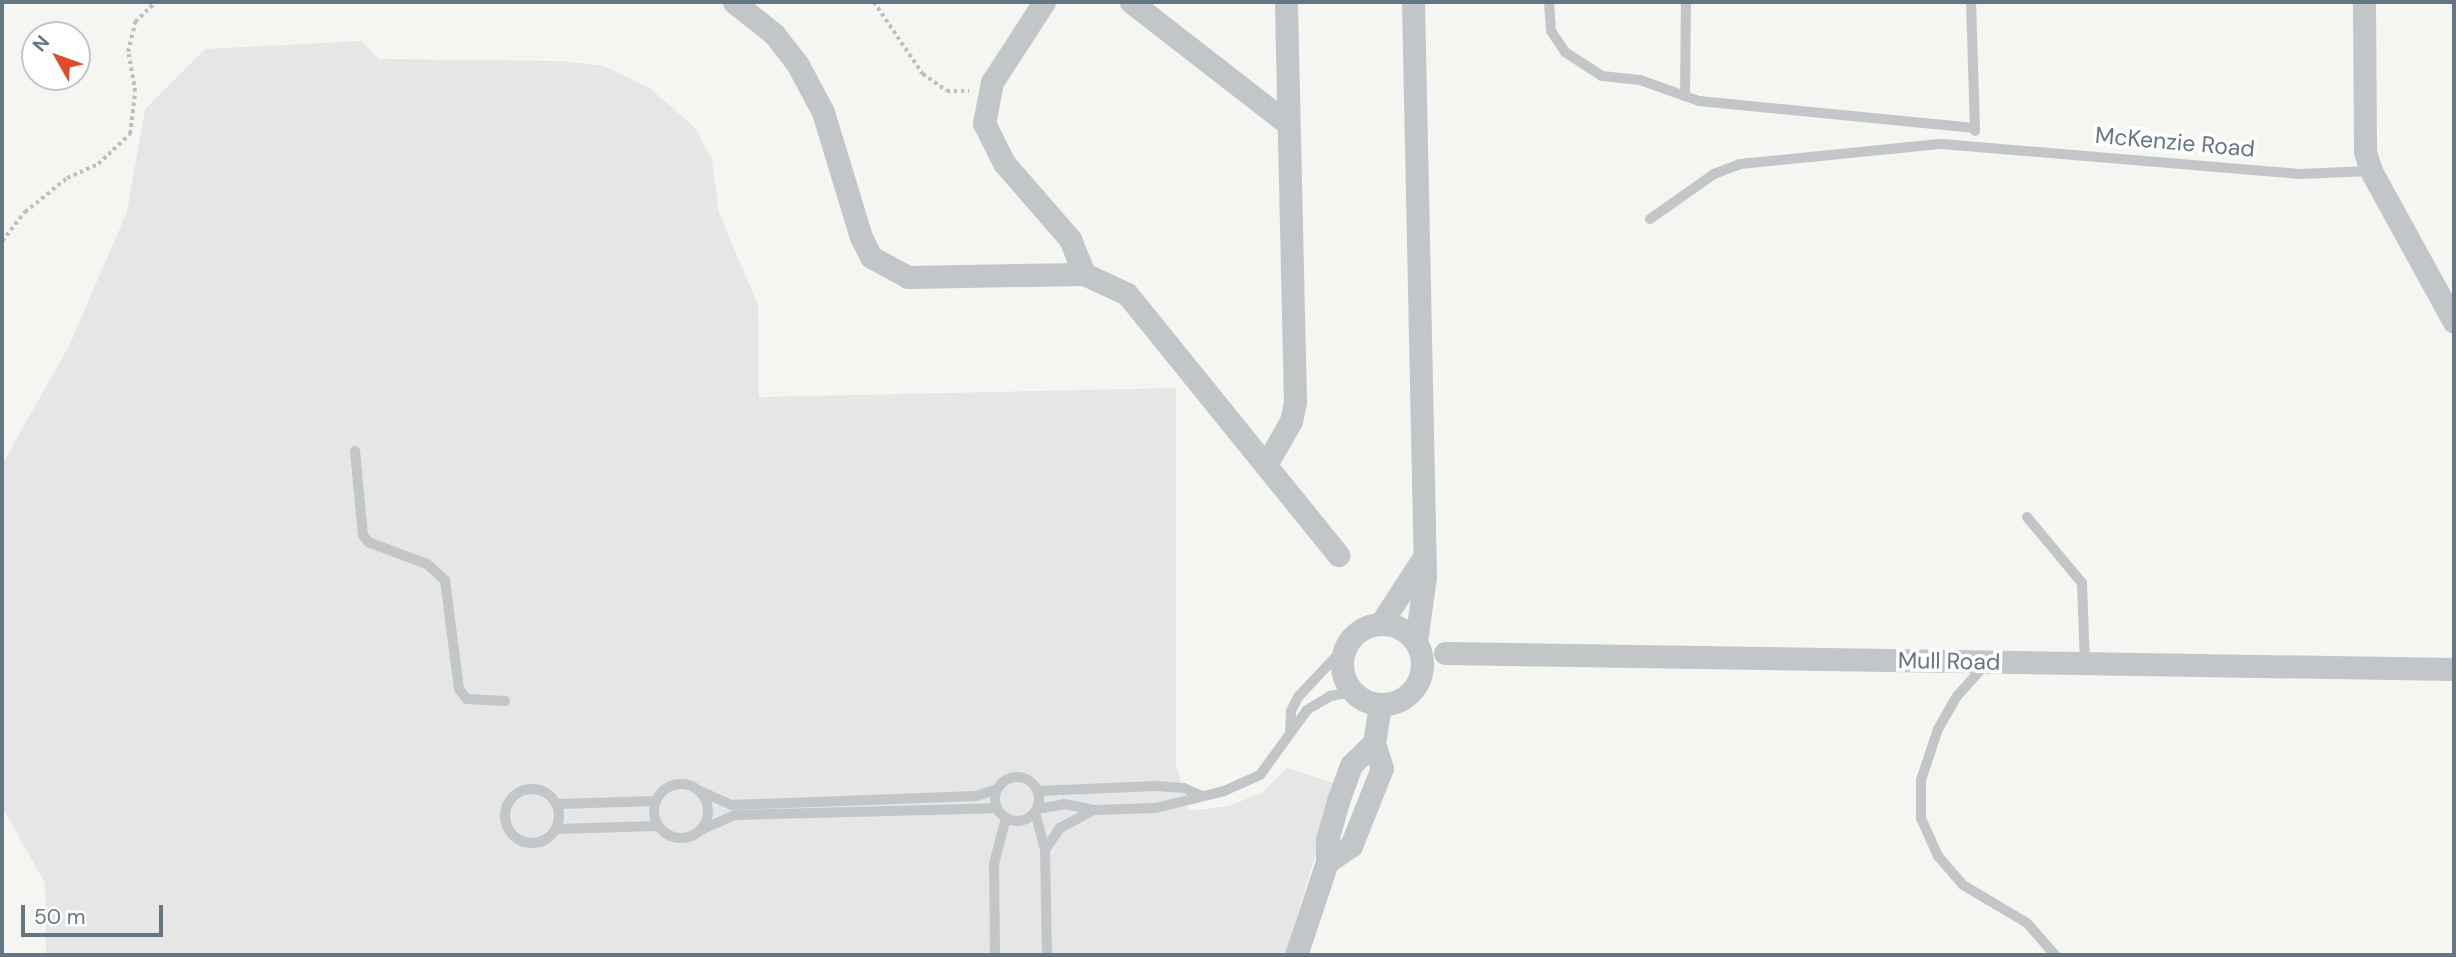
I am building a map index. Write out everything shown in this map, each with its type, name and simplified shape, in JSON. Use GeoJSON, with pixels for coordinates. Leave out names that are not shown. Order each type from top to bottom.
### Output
{"type":"FeatureCollection","features":[{"type":"Feature","properties":{"kind":"street"},"geometry":{"type":"LineString","coordinates":[[734,2],[774,34],[798,65],[823,112],[860,237],[880,264],[908,277],[1084,274],[1127,294],[1143,309],[1338,555]]}},
{"type":"Feature","properties":{"kind":"street"},"geometry":{"type":"LineString","coordinates":[[1044,2],[989,91],[984,123],[1004,163],[1070,239],[1084,274]]}},
{"type":"Feature","properties":{"kind":"street"},"geometry":{"type":"LineString","coordinates":[[1131,2],[1287,123]]}},
{"type":"Feature","properties":{"kind":"street"},"geometry":{"type":"LineString","coordinates":[[1267,463],[1291,421],[1295,402],[1286,2]]}},
{"type":"Feature","properties":{"kind":"street"},"geometry":{"type":"LineString","coordinates":[[1413,2],[1422,561],[1425,597],[1416,641]]}},
{"type":"Feature","properties":{"kind":"street"},"geometry":{"type":"LineString","coordinates":[[2364,2],[2365,152],[2371,171],[2454,322]]}},
{"type":"Feature","properties":{"kind":"street"},"geometry":{"type":"LineString","coordinates":[[1381,623],[1422,561]]}},
{"type":"Feature","properties":{"kind":"street"},"geometry":{"type":"LineString","coordinates":[[1381,623],[1395,625],[1416,641],[1421,653],[1420,678],[1405,697],[1380,704],[1353,692],[1342,671],[1345,648],[1359,630],[1381,623]]}},
{"type":"Feature","properties":{"kind":"street","name":"Mull Road"},"geometry":{"type":"LineString","coordinates":[[1445,653],[2454,669]]}},
{"type":"Feature","properties":{"kind":"street"},"geometry":{"type":"LineString","coordinates":[[1296,955],[1327,862],[1328,840],[1352,765],[1374,743],[1380,704]]}},
{"type":"Feature","properties":{"kind":"lane"},"geometry":{"type":"LineString","coordinates":[[1549,2],[1551,31],[1565,52],[1584,68],[1640,80],[1685,96],[1975,128]]}},
{"type":"Feature","properties":{"kind":"lane"},"geometry":{"type":"LineString","coordinates":[[1685,96],[1686,2]]}},
{"type":"Feature","properties":{"kind":"lane"},"geometry":{"type":"LineString","coordinates":[[1971,2],[1976,145]]}},
{"type":"Feature","properties":{"kind":"lane","name":"McKenzie Road"},"geometry":{"type":"LineString","coordinates":[[1650,219],[1714,174],[1740,164],[1976,145],[2299,174],[2371,171]]}},
{"type":"Feature","properties":{"kind":"lane"},"geometry":{"type":"LineString","coordinates":[[355,451],[363,535],[368,542],[427,564],[444,580],[459,689],[467,699],[505,701]]}},
{"type":"Feature","properties":{"kind":"lane"},"geometry":{"type":"LineString","coordinates":[[2027,517],[2082,583],[2085,663]]}},
{"type":"Feature","properties":{"kind":"lane"},"geometry":{"type":"LineString","coordinates":[[1290,732],[1291,711],[1298,697],[1345,648]]}},
{"type":"Feature","properties":{"kind":"lane"},"geometry":{"type":"LineString","coordinates":[[1989,661],[1956,696],[1938,729],[1921,780],[1921,818],[1938,856],[1963,885],[2027,923],[2055,955]]}},
{"type":"Feature","properties":{"kind":"lane"},"geometry":{"type":"LineString","coordinates":[[998,789],[997,808],[1006,818],[1021,820],[1036,810],[1073,804],[1094,810],[1156,807],[1224,791],[1261,775],[1290,732],[1317,702],[1353,692]]}},
{"type":"Feature","properties":{"kind":"lane"},"geometry":{"type":"LineString","coordinates":[[658,826],[556,829],[543,841],[526,843],[511,833],[505,817],[510,800],[524,790],[542,790],[557,804],[656,801],[677,784],[732,805],[976,796],[998,789],[1006,780],[1018,777],[1030,781],[1038,791],[1036,810],[1045,850],[1046,955]]}},
{"type":"Feature","properties":{"kind":"lane"},"geometry":{"type":"LineString","coordinates":[[1038,791],[1156,786],[1184,788],[1200,795]]}},
{"type":"Feature","properties":{"kind":"lane"},"geometry":{"type":"LineString","coordinates":[[700,791],[709,810],[701,830]]}},
{"type":"Feature","properties":{"kind":"lane"},"geometry":{"type":"LineString","coordinates":[[656,801],[658,826],[668,836],[682,839],[735,815],[997,808]]}},
{"type":"Feature","properties":{"kind":"lane"},"geometry":{"type":"LineString","coordinates":[[556,829],[557,804]]}},
{"type":"Feature","properties":{"kind":"lane"},"geometry":{"type":"LineString","coordinates":[[1045,850],[1060,828],[1094,810]]}},
{"type":"Feature","properties":{"kind":"lane"},"geometry":{"type":"LineString","coordinates":[[995,955],[994,864],[1006,818]]}},
{"type":"Feature","properties":{"kind":"path"},"geometry":{"type":"LineString","coordinates":[[2,242],[25,212],[67,178],[98,163],[130,134],[135,93],[128,52],[135,22],[156,2]]}},
{"type":"Feature","properties":{"kind":"path"},"geometry":{"type":"LineString","coordinates":[[874,2],[923,75],[947,91],[989,91]]}},
{"type":"Feature","properties":{"kind":"shaded area"},"geometry":{"type":"Polygon","coordinates":[[[362,41],[379,59],[562,61],[604,66],[651,89],[695,128],[712,160],[719,213],[758,305],[759,397],[1176,388],[1176,765],[1189,811],[1229,806],[1263,792],[1287,768],[1337,784],[1285,955],[46,955],[45,883],[2,807],[2,465],[70,344],[127,212],[145,109],[205,49],[362,41]]]}}]}
